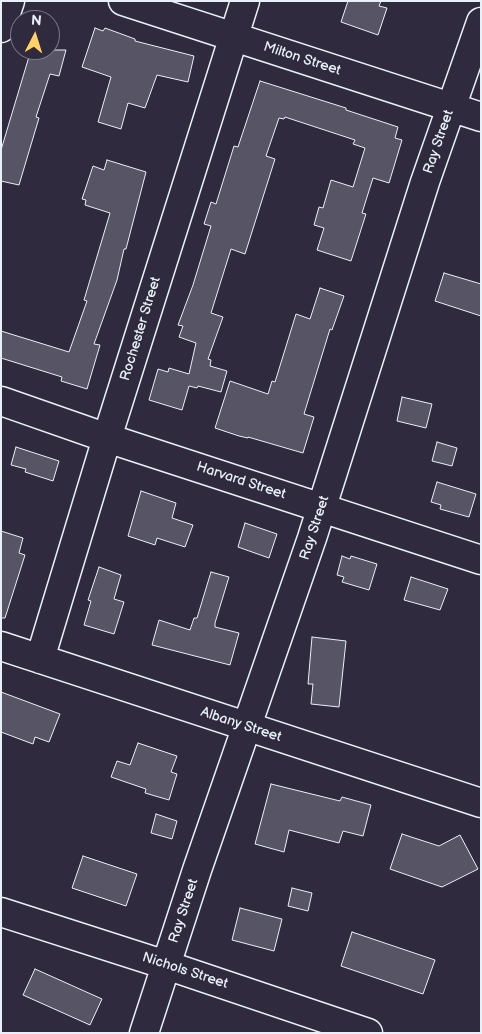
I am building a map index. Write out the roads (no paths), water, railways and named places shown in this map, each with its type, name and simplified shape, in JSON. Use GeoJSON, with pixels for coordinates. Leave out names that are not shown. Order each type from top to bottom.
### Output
{"type":"FeatureCollection","features":[{"type":"Feature","properties":{"kind":"street"},"geometry":{"type":"LineString","coordinates":[[1,28],[10,1]]}},
{"type":"Feature","properties":{"kind":"street","name":"Milton Street"},"geometry":{"type":"LineString","coordinates":[[123,1],[481,117]]}},
{"type":"Feature","properties":{"kind":"street","name":"Rochester Street"},"geometry":{"type":"LineString","coordinates":[[40,659],[106,438],[244,1]]}},
{"type":"Feature","properties":{"kind":"street","name":"Ray Street"},"geometry":{"type":"LineString","coordinates":[[144,1033],[322,507],[422,191],[481,22]]}},
{"type":"Feature","properties":{"kind":"street","name":"Harvard Street"},"geometry":{"type":"LineString","coordinates":[[1,401],[106,438],[481,560]]}},
{"type":"Feature","properties":{"kind":"street","name":"Albany Street"},"geometry":{"type":"LineString","coordinates":[[1,646],[481,803]]}},
{"type":"Feature","properties":{"kind":"street","name":"Nichols Street"},"geometry":{"type":"LineString","coordinates":[[1,912],[368,1033]]}}]}
